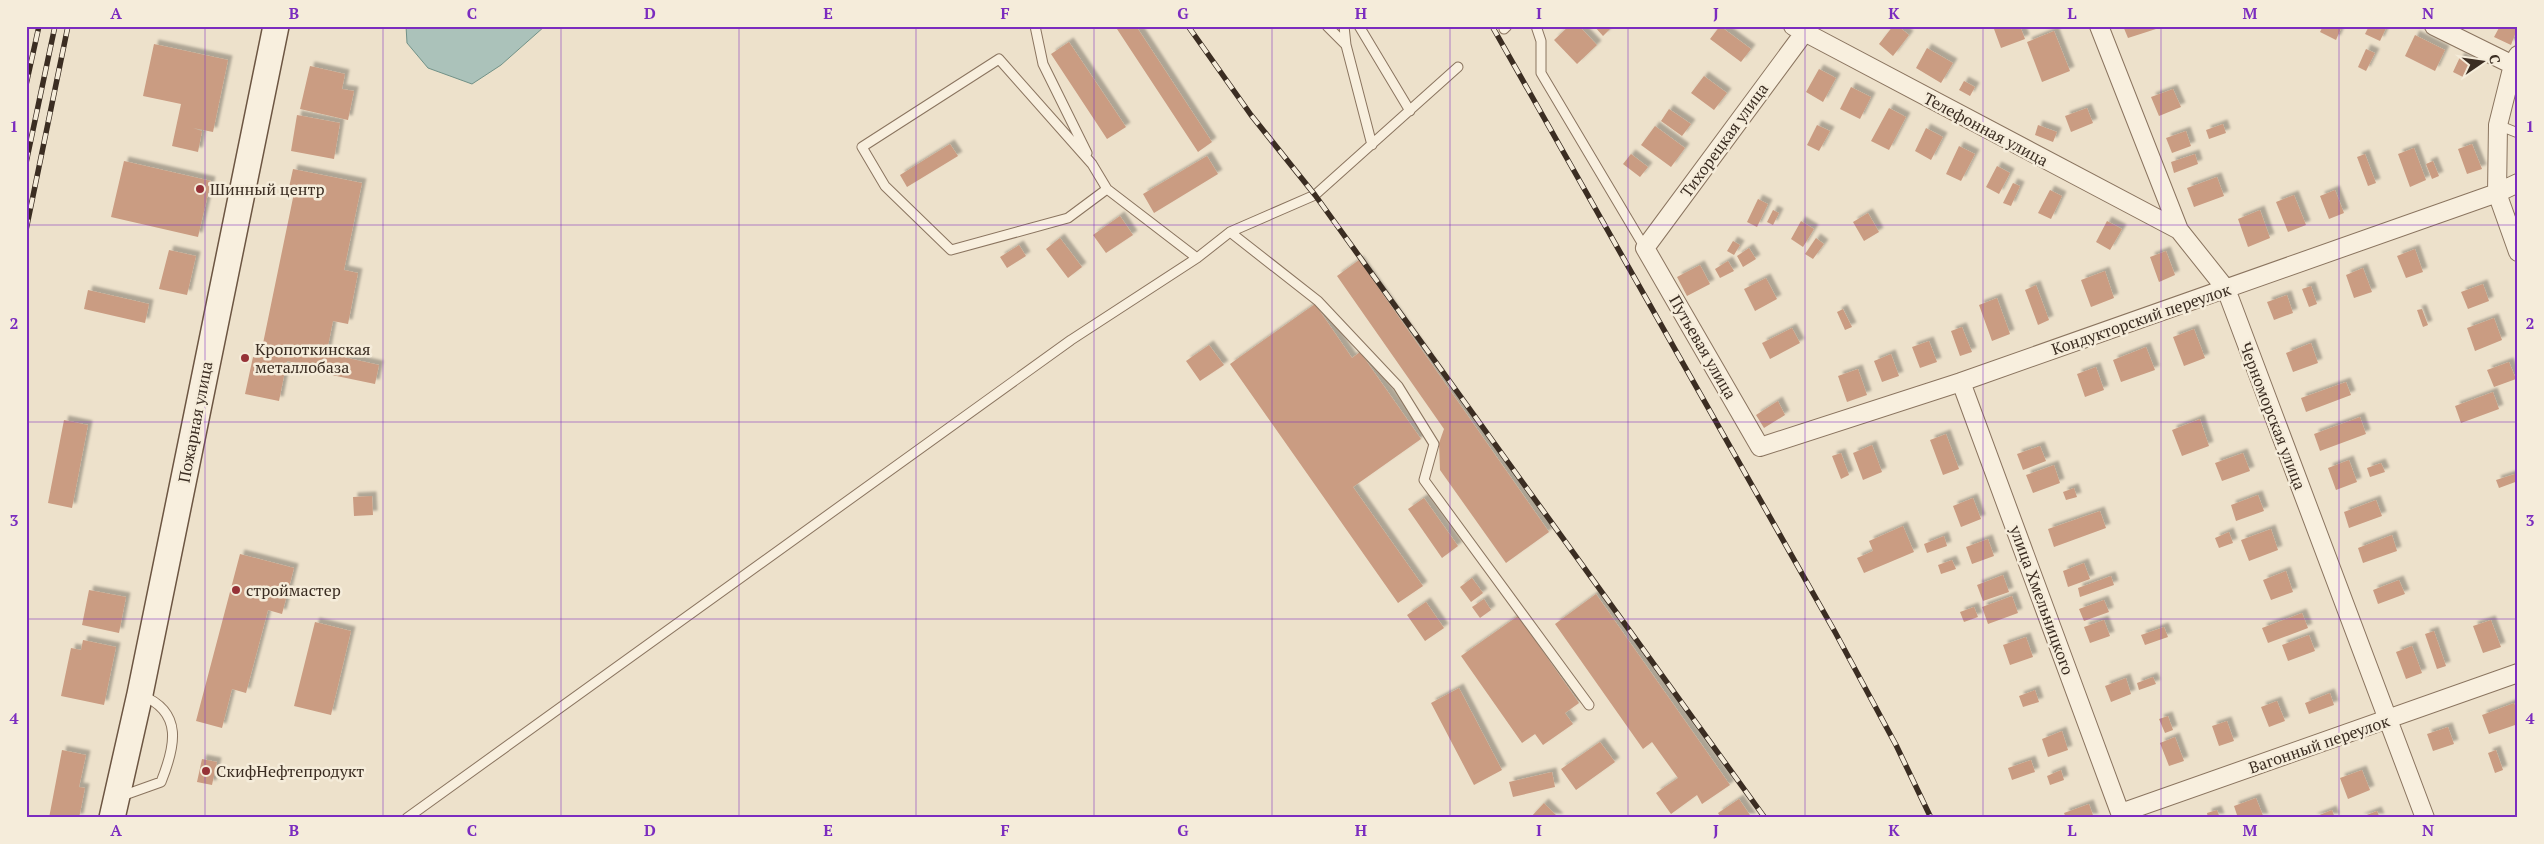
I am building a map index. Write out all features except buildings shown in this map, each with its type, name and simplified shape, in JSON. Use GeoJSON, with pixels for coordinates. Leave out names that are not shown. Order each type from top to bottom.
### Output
{"type":"FeatureCollection","features":[{"type":"Feature","properties":{"kind":"main road","name":"Пожарная улица"},"geometry":{"type":"LineString","coordinates":[[115,808],[276,26]]}},
{"type":"Feature","properties":{"kind":"street","name":"Черноморская улица"},"geometry":{"type":"LineString","coordinates":[[2099,26],[2179,230],[2226,290],[2425,818]]}},
{"type":"Feature","properties":{"kind":"street"},"geometry":{"type":"LineString","coordinates":[[2434,26],[2515,60],[2498,125],[2497,193],[2518,252]]}},
{"type":"Feature","properties":{"kind":"street","name":"Тихорецкая улица"},"geometry":{"type":"LineString","coordinates":[[1645,248],[1798,29]]}},
{"type":"Feature","properties":{"kind":"street","name":"Телефонная улица"},"geometry":{"type":"LineString","coordinates":[[1798,29],[2179,230]]}},
{"type":"Feature","properties":{"kind":"street","name":"Кондукторский переулок"},"geometry":{"type":"LineString","coordinates":[[1760,446],[1961,382],[2226,290],[2497,193],[2518,183]]}},
{"type":"Feature","properties":{"kind":"street","name":"Путьевая улица"},"geometry":{"type":"LineString","coordinates":[[1645,248],[1760,446]]}},
{"type":"Feature","properties":{"kind":"street","name":"улица Хмельницкого"},"geometry":{"type":"LineString","coordinates":[[1961,382],[2122,815]]}},
{"type":"Feature","properties":{"kind":"street","name":"Вагонный переулок"},"geometry":{"type":"LineString","coordinates":[[2122,815],[2518,673]]}},
{"type":"Feature","properties":{"kind":"lane"},"geometry":{"type":"LineString","coordinates":[[1036,26],[1044,64],[1092,164],[1107,188],[1197,258]]}},
{"type":"Feature","properties":{"kind":"lane"},"geometry":{"type":"LineString","coordinates":[[1328,26],[1346,45]]}},
{"type":"Feature","properties":{"kind":"lane"},"geometry":{"type":"LineString","coordinates":[[1344,26],[1346,45],[1372,145]]}},
{"type":"Feature","properties":{"kind":"lane"},"geometry":{"type":"LineString","coordinates":[[1359,26],[1410,111]]}},
{"type":"Feature","properties":{"kind":"lane"},"geometry":{"type":"LineString","coordinates":[[1536,26],[1541,41],[1541,73],[1645,248]]}},
{"type":"Feature","properties":{"kind":"lane"},"geometry":{"type":"LineString","coordinates":[[1092,164],[999,59],[862,148],[885,186],[951,250],[1068,218],[1107,188]]}},
{"type":"Feature","properties":{"kind":"lane"},"geometry":{"type":"LineString","coordinates":[[407,818],[1063,346],[1197,258],[1230,232],[1315,195],[1458,66]]}},
{"type":"Feature","properties":{"kind":"lane"},"geometry":{"type":"LineString","coordinates":[[2498,125],[2518,133]]}},
{"type":"Feature","properties":{"kind":"lane"},"geometry":{"type":"LineString","coordinates":[[1230,232],[1318,301],[1398,386],[1434,444],[1424,480],[1589,705]]}},
{"type":"Feature","properties":{"kind":"lane"},"geometry":{"type":"LineString","coordinates":[[115,808],[161,782],[172,755],[172,720],[157,701],[140,694]]}},
{"type":"Feature","properties":{"kind":"water"},"geometry":{"type":"Polygon","coordinates":[[[406,26],[545,26],[501,65],[472,84],[428,68],[407,43],[406,26]]]}},
{"type":"Feature","properties":{"kind":"railway"},"geometry":{"type":"LineString","coordinates":[[26,85],[39,26]]}},
{"type":"Feature","properties":{"kind":"railway"},"geometry":{"type":"LineString","coordinates":[[26,163],[55,26]]}},
{"type":"Feature","properties":{"kind":"railway"},"geometry":{"type":"LineString","coordinates":[[26,230],[68,26]]}},
{"type":"Feature","properties":{"kind":"railway"},"geometry":{"type":"LineString","coordinates":[[1188,26],[1251,115],[1315,195],[1765,818]]}},
{"type":"Feature","properties":{"kind":"railway"},"geometry":{"type":"LineString","coordinates":[[1492,26],[1835,632],[1896,745],[1931,818]]}},
{"type":"Feature","properties":{"kind":"place","name":"Шинный центр"},"geometry":{"type":"Point","coordinates":[200,189]}},
{"type":"Feature","properties":{"kind":"place","name":"Кропоткинская металлобаза"},"geometry":{"type":"Point","coordinates":[245,358]}},
{"type":"Feature","properties":{"kind":"place","name":"строймастер"},"geometry":{"type":"Point","coordinates":[236,590]}},
{"type":"Feature","properties":{"kind":"place","name":"СкифНефтепродукт"},"geometry":{"type":"Point","coordinates":[206,771]}}]}
